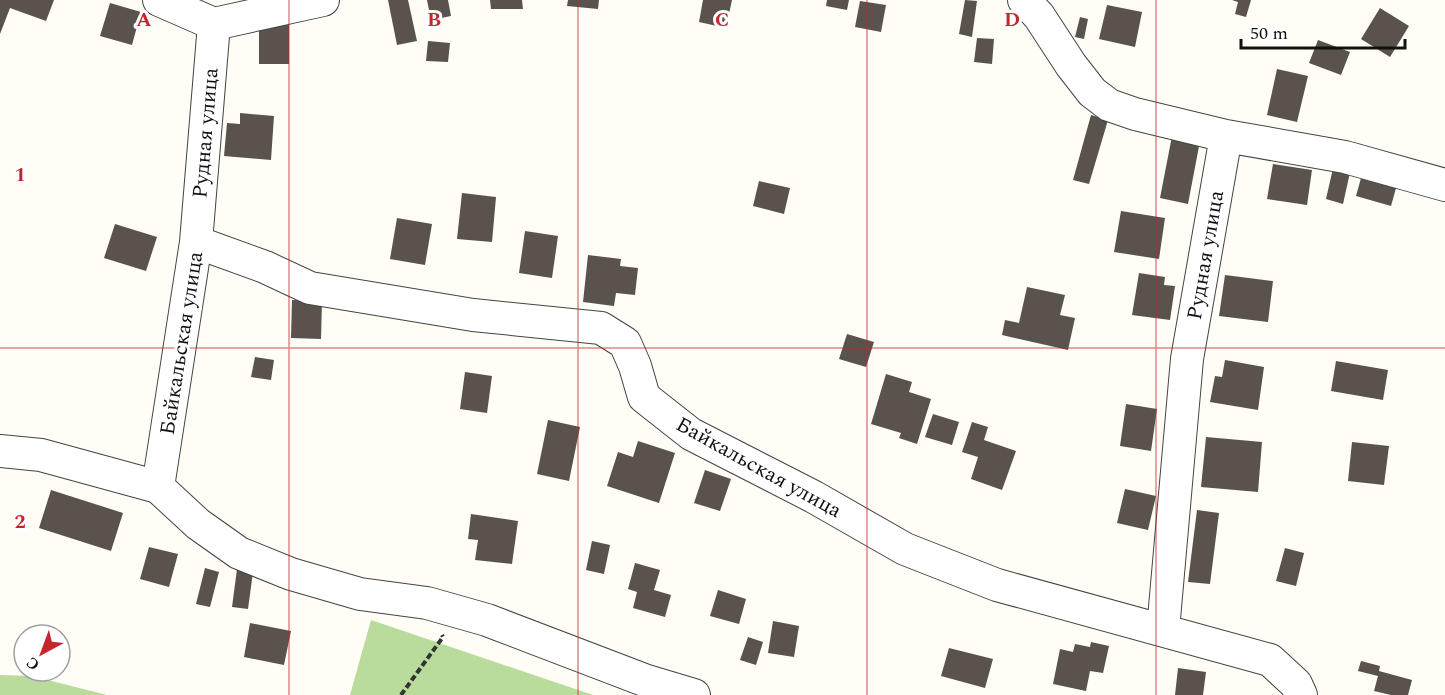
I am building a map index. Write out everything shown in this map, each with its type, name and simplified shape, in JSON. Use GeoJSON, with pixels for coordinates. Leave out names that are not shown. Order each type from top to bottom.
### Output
{"type":"FeatureCollection","features":[{"type":"Feature","properties":{"kind":"street"},"geometry":{"type":"LineString","coordinates":[[159,0],[214,24],[323,0]]}},
{"type":"Feature","properties":{"kind":"street"},"geometry":{"type":"LineString","coordinates":[[1024,0],[1039,16],[1092,92],[1109,105],[1135,114],[1226,136],[1345,157],[1445,185]]}},
{"type":"Feature","properties":{"kind":"street","name":"Рудная улица"},"geometry":{"type":"LineString","coordinates":[[196,242],[214,24]]}},
{"type":"Feature","properties":{"kind":"street","name":"Рудная улица"},"geometry":{"type":"LineString","coordinates":[[1163,630],[1187,359],[1226,136]]}},
{"type":"Feature","properties":{"kind":"street","name":"Байкальская улица"},"geometry":{"type":"LineString","coordinates":[[158,487],[196,242],[266,267],[310,288],[473,315],[601,328],[625,344],[636,366],[644,397],[691,434],[814,497],[905,549],[997,585],[1270,660],[1296,684],[1301,695]]}},
{"type":"Feature","properties":{"kind":"street"},"geometry":{"type":"LineString","coordinates":[[0,451],[41,455],[158,487],[198,524],[239,553],[291,574],[360,594],[427,603],[487,620],[644,680],[694,695]]}},
{"type":"Feature","properties":{"kind":"path"},"geometry":{"type":"LineString","coordinates":[[401,695],[443,637],[427,603]]}},
{"type":"Feature","properties":{"kind":"green space"},"geometry":{"type":"Polygon","coordinates":[[[371,620],[593,695],[350,695],[371,620]]]}},
{"type":"Feature","properties":{"kind":"green space"},"geometry":{"type":"Polygon","coordinates":[[[0,675],[12,675],[12,683],[60,683],[107,695],[0,695],[0,675]]]}},
{"type":"Feature","properties":{"kind":"building"},"geometry":{"type":"Polygon","coordinates":[[[0,0],[54,0],[46,21],[10,8],[0,34],[0,0]]]}},
{"type":"Feature","properties":{"kind":"building"},"geometry":{"type":"Polygon","coordinates":[[[388,0],[408,0],[417,41],[397,45],[388,0]]]}},
{"type":"Feature","properties":{"kind":"building"},"geometry":{"type":"Polygon","coordinates":[[[427,0],[448,0],[451,16],[431,20],[427,0]]]}},
{"type":"Feature","properties":{"kind":"building"},"geometry":{"type":"Polygon","coordinates":[[[490,0],[522,0],[523,9],[491,9],[490,0]]]}},
{"type":"Feature","properties":{"kind":"building"},"geometry":{"type":"Polygon","coordinates":[[[568,0],[599,0],[598,9],[567,6],[568,0]]]}},
{"type":"Feature","properties":{"kind":"building"},"geometry":{"type":"Polygon","coordinates":[[[703,0],[732,0],[726,28],[699,22],[703,0]]]}},
{"type":"Feature","properties":{"kind":"building"},"geometry":{"type":"Polygon","coordinates":[[[827,0],[849,0],[847,10],[826,6],[827,0]]]}},
{"type":"Feature","properties":{"kind":"building"},"geometry":{"type":"Polygon","coordinates":[[[965,0],[977,1],[972,37],[959,34],[965,0]]]}},
{"type":"Feature","properties":{"kind":"building"},"geometry":{"type":"Polygon","coordinates":[[[1232,0],[1251,0],[1246,17],[1235,14],[1238,2],[1232,0]]]}},
{"type":"Feature","properties":{"kind":"building"},"geometry":{"type":"Polygon","coordinates":[[[860,1],[886,5],[881,32],[855,27],[860,1]]]}},
{"type":"Feature","properties":{"kind":"building"},"geometry":{"type":"Polygon","coordinates":[[[110,3],[141,12],[132,45],[100,36],[110,3]]]}},
{"type":"Feature","properties":{"kind":"building"},"geometry":{"type":"Polygon","coordinates":[[[1107,5],[1142,12],[1135,47],[1099,39],[1107,5]]]}},
{"type":"Feature","properties":{"kind":"building"},"geometry":{"type":"Polygon","coordinates":[[[1380,8],[1409,26],[1390,57],[1361,39],[1380,8]]]}},
{"type":"Feature","properties":{"kind":"building"},"geometry":{"type":"Polygon","coordinates":[[[1080,17],[1088,19],[1084,39],[1075,37],[1080,17]]]}},
{"type":"Feature","properties":{"kind":"building"},"geometry":{"type":"Polygon","coordinates":[[[259,21],[289,21],[289,64],[259,64],[259,21]]]}},
{"type":"Feature","properties":{"kind":"building"},"geometry":{"type":"Polygon","coordinates":[[[977,38],[994,39],[992,64],[974,62],[977,38]]]}},
{"type":"Feature","properties":{"kind":"building"},"geometry":{"type":"Polygon","coordinates":[[[1318,40],[1350,52],[1341,75],[1309,63],[1318,40]]]}},
{"type":"Feature","properties":{"kind":"building"},"geometry":{"type":"Polygon","coordinates":[[[428,41],[450,43],[448,62],[426,61],[428,41]]]}},
{"type":"Feature","properties":{"kind":"building"},"geometry":{"type":"Polygon","coordinates":[[[1277,69],[1308,76],[1297,122],[1267,115],[1277,69]]]}},
{"type":"Feature","properties":{"kind":"building"},"geometry":{"type":"Polygon","coordinates":[[[240,113],[274,116],[271,160],[224,156],[227,123],[240,124],[240,113]]]}},
{"type":"Feature","properties":{"kind":"building"},"geometry":{"type":"Polygon","coordinates":[[[1091,115],[1108,120],[1089,184],[1073,180],[1091,115]]]}},
{"type":"Feature","properties":{"kind":"building"},"geometry":{"type":"Polygon","coordinates":[[[1172,136],[1200,141],[1188,204],[1160,198],[1172,136]]]}},
{"type":"Feature","properties":{"kind":"building"},"geometry":{"type":"Polygon","coordinates":[[[1273,164],[1312,170],[1307,205],[1267,199],[1273,164]]]}},
{"type":"Feature","properties":{"kind":"building"},"geometry":{"type":"Polygon","coordinates":[[[1334,164],[1351,168],[1343,204],[1326,199],[1334,164]]]}},
{"type":"Feature","properties":{"kind":"building"},"geometry":{"type":"Polygon","coordinates":[[[1363,171],[1398,181],[1391,206],[1356,196],[1363,171]]]}},
{"type":"Feature","properties":{"kind":"building"},"geometry":{"type":"Polygon","coordinates":[[[759,181],[790,188],[784,214],[753,206],[759,181]]]}},
{"type":"Feature","properties":{"kind":"building"},"geometry":{"type":"Polygon","coordinates":[[[462,193],[496,197],[492,242],[457,239],[462,193]]]}},
{"type":"Feature","properties":{"kind":"building"},"geometry":{"type":"Polygon","coordinates":[[[1121,211],[1165,218],[1159,259],[1114,252],[1121,211]]]}},
{"type":"Feature","properties":{"kind":"building"},"geometry":{"type":"Polygon","coordinates":[[[397,218],[432,224],[425,265],[390,259],[397,218]]]}},
{"type":"Feature","properties":{"kind":"building"},"geometry":{"type":"Polygon","coordinates":[[[115,224],[157,237],[146,271],[104,258],[115,224]]]}},
{"type":"Feature","properties":{"kind":"building"},"geometry":{"type":"Polygon","coordinates":[[[525,231],[558,236],[552,278],[519,273],[525,231]]]}},
{"type":"Feature","properties":{"kind":"building"},"geometry":{"type":"Polygon","coordinates":[[[588,255],[621,259],[620,266],[638,268],[635,295],[616,293],[614,306],[583,302],[588,255]]]}},
{"type":"Feature","properties":{"kind":"building"},"geometry":{"type":"Polygon","coordinates":[[[1139,273],[1165,277],[1164,285],[1175,286],[1170,320],[1132,315],[1139,273]]]}},
{"type":"Feature","properties":{"kind":"building"},"geometry":{"type":"Polygon","coordinates":[[[1225,275],[1273,281],[1268,322],[1219,316],[1225,275]]]}},
{"type":"Feature","properties":{"kind":"building"},"geometry":{"type":"Polygon","coordinates":[[[1027,287],[1065,295],[1060,315],[1075,318],[1068,350],[1002,335],[1005,320],[1019,323],[1027,287]]]}},
{"type":"Feature","properties":{"kind":"building"},"geometry":{"type":"Polygon","coordinates":[[[292,300],[322,301],[321,339],[291,338],[292,300]]]}},
{"type":"Feature","properties":{"kind":"building"},"geometry":{"type":"Polygon","coordinates":[[[847,334],[874,342],[866,367],[839,359],[847,334]]]}},
{"type":"Feature","properties":{"kind":"building"},"geometry":{"type":"Polygon","coordinates":[[[255,357],[274,360],[271,380],[251,377],[255,357]]]}},
{"type":"Feature","properties":{"kind":"building"},"geometry":{"type":"Polygon","coordinates":[[[1225,360],[1264,367],[1258,410],[1210,402],[1215,376],[1222,377],[1225,360]]]}},
{"type":"Feature","properties":{"kind":"building"},"geometry":{"type":"Polygon","coordinates":[[[1336,361],[1388,370],[1383,400],[1331,391],[1336,361]]]}},
{"type":"Feature","properties":{"kind":"building"},"geometry":{"type":"Polygon","coordinates":[[[465,372],[492,376],[487,413],[460,409],[465,372]]]}},
{"type":"Feature","properties":{"kind":"building"},"geometry":{"type":"Polygon","coordinates":[[[886,374],[912,382],[909,392],[931,399],[917,444],[899,438],[901,433],[871,424],[886,374]]]}},
{"type":"Feature","properties":{"kind":"building"},"geometry":{"type":"Polygon","coordinates":[[[1126,404],[1157,409],[1151,451],[1120,446],[1126,404]]]}},
{"type":"Feature","properties":{"kind":"building"},"geometry":{"type":"Polygon","coordinates":[[[933,414],[959,422],[952,445],[925,437],[933,414]]]}},
{"type":"Feature","properties":{"kind":"building"},"geometry":{"type":"Polygon","coordinates":[[[548,420],[580,427],[569,481],[537,474],[548,420]]]}},
{"type":"Feature","properties":{"kind":"building"},"geometry":{"type":"Polygon","coordinates":[[[972,422],[988,427],[984,440],[1016,451],[1002,490],[971,479],[978,457],[962,452],[972,422]]]}},
{"type":"Feature","properties":{"kind":"building"},"geometry":{"type":"Polygon","coordinates":[[[1206,437],[1262,442],[1258,492],[1201,487],[1206,437]]]}},
{"type":"Feature","properties":{"kind":"building"},"geometry":{"type":"Polygon","coordinates":[[[638,441],[675,453],[659,503],[607,486],[618,452],[633,457],[638,441]]]}},
{"type":"Feature","properties":{"kind":"building"},"geometry":{"type":"Polygon","coordinates":[[[1352,442],[1389,446],[1384,485],[1348,481],[1352,442]]]}},
{"type":"Feature","properties":{"kind":"building"},"geometry":{"type":"Polygon","coordinates":[[[705,470],[731,479],[720,511],[694,503],[705,470]]]}},
{"type":"Feature","properties":{"kind":"building"},"geometry":{"type":"Polygon","coordinates":[[[1125,489],[1156,496],[1148,530],[1117,523],[1125,489]]]}},
{"type":"Feature","properties":{"kind":"building"},"geometry":{"type":"Polygon","coordinates":[[[51,490],[123,513],[111,551],[39,528],[51,490]]]}},
{"type":"Feature","properties":{"kind":"building"},"geometry":{"type":"Polygon","coordinates":[[[1197,510],[1219,513],[1210,584],[1188,582],[1197,510]]]}},
{"type":"Feature","properties":{"kind":"building"},"geometry":{"type":"Polygon","coordinates":[[[471,514],[518,521],[512,564],[475,560],[478,540],[468,539],[471,514]]]}},
{"type":"Feature","properties":{"kind":"building"},"geometry":{"type":"Polygon","coordinates":[[[592,541],[610,545],[604,574],[586,570],[592,541]]]}},
{"type":"Feature","properties":{"kind":"building"},"geometry":{"type":"Polygon","coordinates":[[[149,547],[178,554],[169,587],[140,579],[149,547]]]}},
{"type":"Feature","properties":{"kind":"building"},"geometry":{"type":"Polygon","coordinates":[[[1285,548],[1304,553],[1296,586],[1276,581],[1285,548]]]}},
{"type":"Feature","properties":{"kind":"building"},"geometry":{"type":"Polygon","coordinates":[[[635,563],[660,570],[654,590],[671,595],[665,617],[633,608],[637,592],[628,589],[635,563]]]}},
{"type":"Feature","properties":{"kind":"building"},"geometry":{"type":"Polygon","coordinates":[[[205,568],[219,572],[210,607],[196,604],[205,568]]]}},
{"type":"Feature","properties":{"kind":"building"},"geometry":{"type":"Polygon","coordinates":[[[237,569],[253,572],[248,609],[232,607],[237,569]]]}},
{"type":"Feature","properties":{"kind":"building"},"geometry":{"type":"Polygon","coordinates":[[[718,590],[746,599],[739,624],[710,616],[718,590]]]}},
{"type":"Feature","properties":{"kind":"building"},"geometry":{"type":"Polygon","coordinates":[[[773,621],[799,626],[794,657],[768,653],[773,621]]]}},
{"type":"Feature","properties":{"kind":"building"},"geometry":{"type":"Polygon","coordinates":[[[250,623],[291,631],[284,665],[244,657],[250,623]]]}},
{"type":"Feature","properties":{"kind":"building"},"geometry":{"type":"Polygon","coordinates":[[[748,637],[763,642],[756,665],[740,660],[748,637]]]}},
{"type":"Feature","properties":{"kind":"building"},"geometry":{"type":"Polygon","coordinates":[[[1091,642],[1109,646],[1103,673],[1090,671],[1086,691],[1053,684],[1060,649],[1073,652],[1075,644],[1090,647],[1091,642]]]}},
{"type":"Feature","properties":{"kind":"building"},"geometry":{"type":"Polygon","coordinates":[[[949,648],[993,659],[985,688],[941,676],[949,648]]]}},
{"type":"Feature","properties":{"kind":"building"},"geometry":{"type":"Polygon","coordinates":[[[1361,661],[1380,666],[1379,671],[1412,680],[1408,695],[1391,695],[1374,691],[1378,676],[1358,671],[1361,661]]]}},
{"type":"Feature","properties":{"kind":"building"},"geometry":{"type":"Polygon","coordinates":[[[1178,668],[1206,672],[1203,695],[1175,695],[1178,668]]]}}]}
